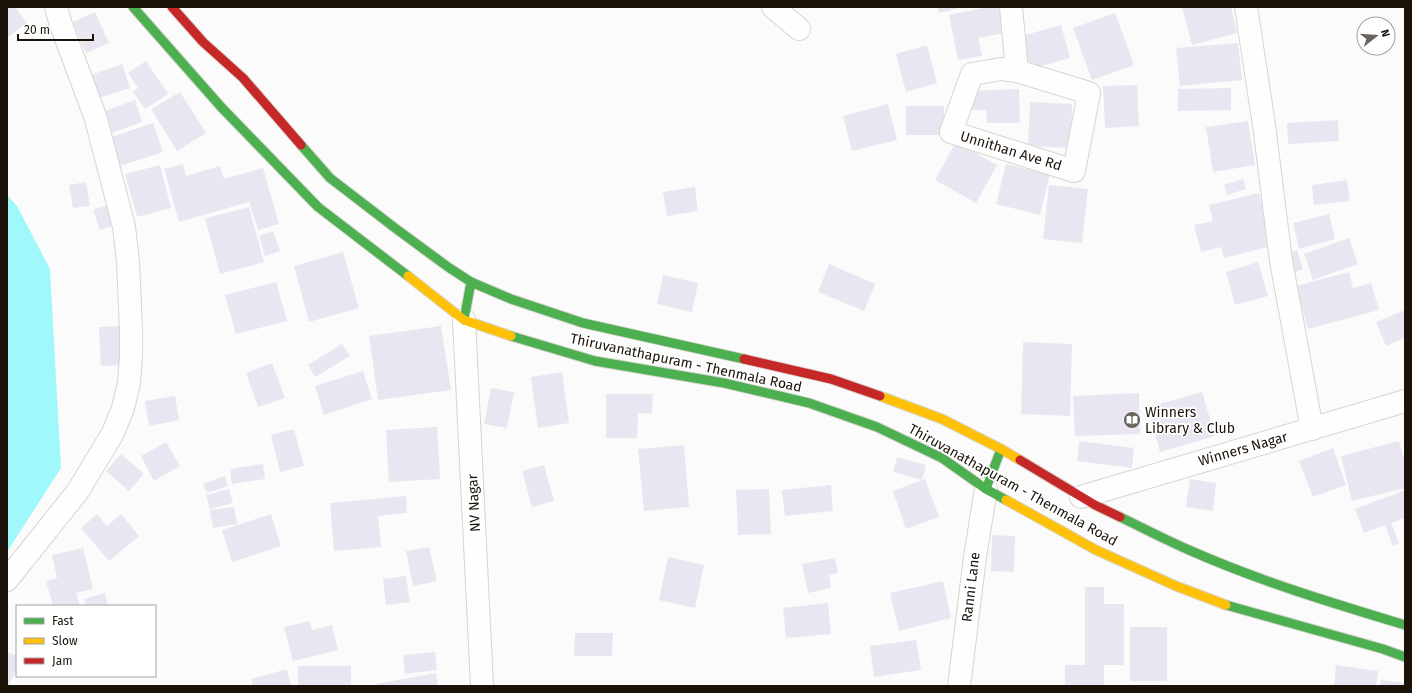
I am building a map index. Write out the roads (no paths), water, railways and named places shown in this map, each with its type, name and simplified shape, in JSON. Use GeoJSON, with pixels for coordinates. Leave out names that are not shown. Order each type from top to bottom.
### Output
{"type":"FeatureCollection","features":[{"type":"Feature","properties":{"kind":"main road","name":"Thiruvanathapuram - Thenmala Road"},"geometry":{"type":"LineString","coordinates":[[133,7],[183,58],[222,108],[318,207],[464,320],[595,361],[724,383],[809,403],[877,426],[942,458],[986,489],[1096,550],[1176,586],[1218,602],[1383,649],[1405,657]]}},
{"type":"Feature","properties":{"kind":"main road","name":"Thiruvanathapuram - Thenmala Road"},"geometry":{"type":"LineString","coordinates":[[172,7],[200,44],[244,78],[330,178],[401,232],[471,282],[511,299],[583,323],[831,379],[942,420],[1001,449],[1095,505],[1189,550],[1249,574],[1335,604],[1405,625]]}},
{"type":"Feature","properties":{"kind":"main road"},"geometry":{"type":"LineString","coordinates":[[464,320],[471,282]]}},
{"type":"Feature","properties":{"kind":"main road"},"geometry":{"type":"LineString","coordinates":[[986,489],[1001,449]]}},
{"type":"Feature","properties":{"kind":"street"},"geometry":{"type":"LineString","coordinates":[[7,580],[78,491],[113,433],[129,383],[132,356],[128,262],[124,227],[96,118],[60,22],[56,7]]}},
{"type":"Feature","properties":{"kind":"street"},"geometry":{"type":"LineString","coordinates":[[773,7],[798,29]]}},
{"type":"Feature","properties":{"kind":"street"},"geometry":{"type":"LineString","coordinates":[[1012,7],[1017,71]]}},
{"type":"Feature","properties":{"kind":"street"},"geometry":{"type":"LineString","coordinates":[[1246,7],[1264,125],[1281,261],[1312,429]]}},
{"type":"Feature","properties":{"kind":"street","name":"Unnithan Ave Rd"},"geometry":{"type":"LineString","coordinates":[[1001,70],[1017,71],[1089,93],[1074,171],[951,132],[972,74],[1001,70]]}},
{"type":"Feature","properties":{"kind":"street","name":"NV Nagar"},"geometry":{"type":"LineString","coordinates":[[464,320],[482,686]]}},
{"type":"Feature","properties":{"kind":"street","name":"Winners Nagar"},"geometry":{"type":"LineString","coordinates":[[1081,497],[1405,401]]}},
{"type":"Feature","properties":{"kind":"street","name":"Ranni Lane"},"geometry":{"type":"LineString","coordinates":[[959,686],[975,557],[986,489]]}},
{"type":"Feature","properties":{"kind":"water"},"geometry":{"type":"Polygon","coordinates":[[[7,195],[17,206],[50,269],[61,468],[7,552],[7,195]]]}},
{"type":"Feature","properties":{"kind":"place","name":"Winners Library & Club"},"geometry":{"type":"Point","coordinates":[1132,420]}}]}
